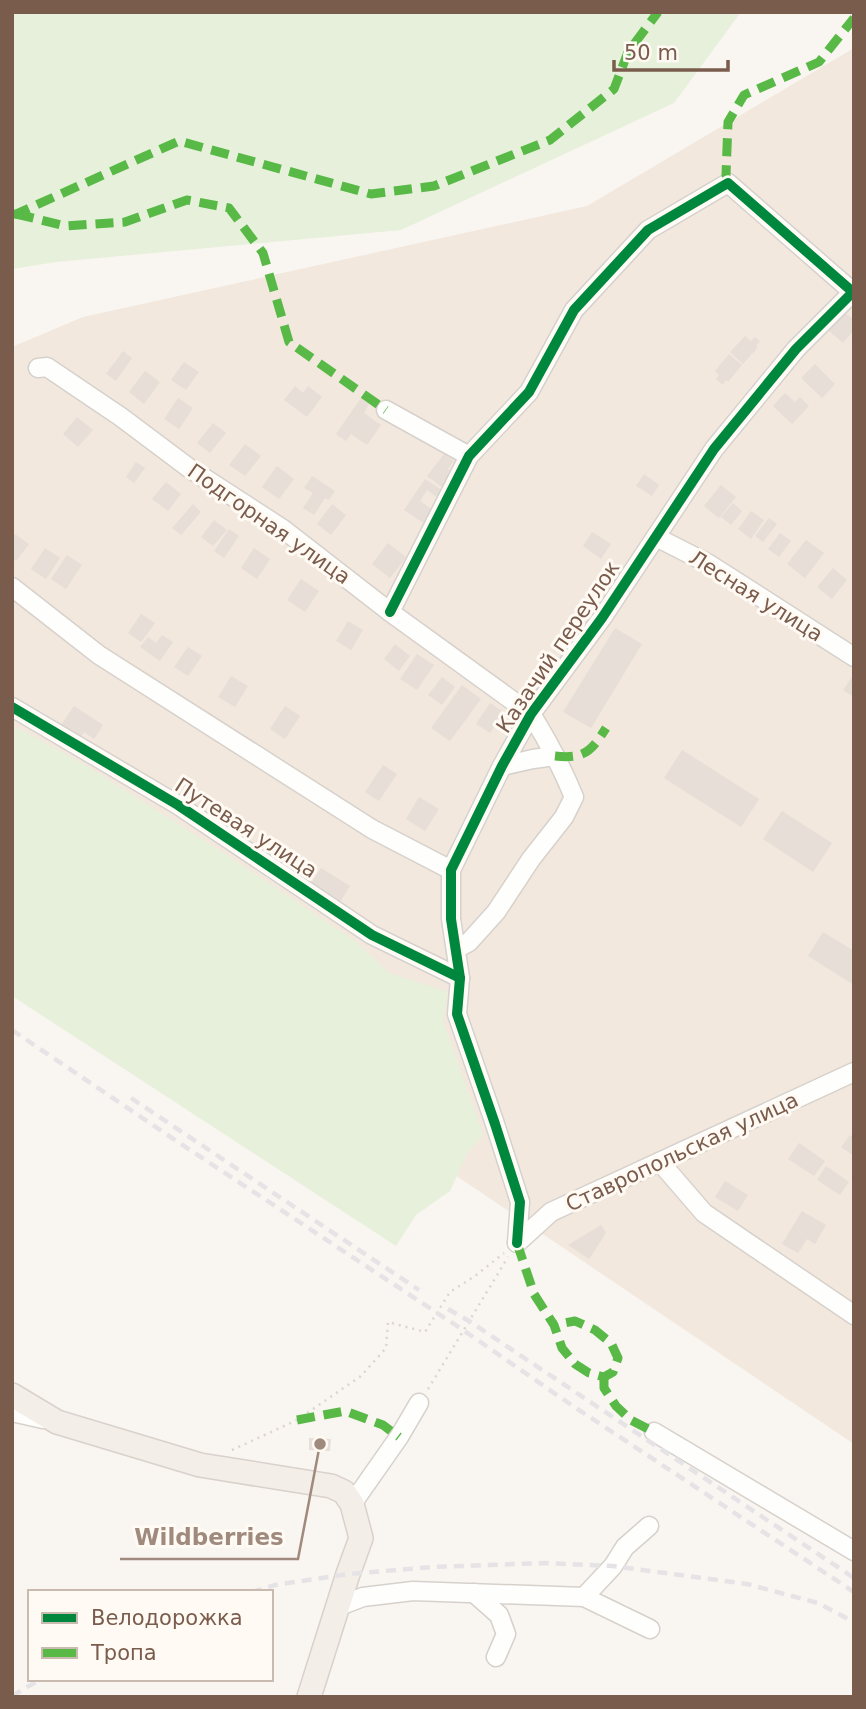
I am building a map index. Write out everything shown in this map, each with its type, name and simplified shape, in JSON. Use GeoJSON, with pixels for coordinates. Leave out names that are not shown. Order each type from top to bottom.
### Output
{"type":"FeatureCollection","features":[{"type":"Feature","properties":{"kind":"main road"},"geometry":{"type":"LineString","coordinates":[[12,1395],[57,1422],[200,1465],[331,1486],[344,1492],[352,1504],[361,1538],[309,1697]]}},
{"type":"Feature","properties":{"kind":"street"},"geometry":{"type":"LineString","coordinates":[[390,612],[469,456],[529,392],[574,310],[648,230],[728,183],[853,292]]}},
{"type":"Feature","properties":{"kind":"street","name":"Казачий переулок"},"geometry":{"type":"LineString","coordinates":[[517,1243],[520,1202],[457,1014],[460,978],[451,919],[451,870],[531,714],[602,618],[714,449],[796,349],[853,292]]}},
{"type":"Feature","properties":{"kind":"street","name":"Подгорная улица"},"geometry":{"type":"LineString","coordinates":[[38,368],[47,367],[121,417],[189,468],[283,529],[390,612],[531,714]]}},
{"type":"Feature","properties":{"kind":"street"},"geometry":{"type":"LineString","coordinates":[[386,410],[469,456]]}},
{"type":"Feature","properties":{"kind":"street","name":"Лесная улица"},"geometry":{"type":"LineString","coordinates":[[656,537],[709,564],[854,657]]}},
{"type":"Feature","properties":{"kind":"street"},"geometry":{"type":"LineString","coordinates":[[12,587],[99,655],[372,829],[451,870]]}},
{"type":"Feature","properties":{"kind":"street","name":"Путевая улица"},"geometry":{"type":"LineString","coordinates":[[12,707],[178,805],[372,935],[460,978]]}},
{"type":"Feature","properties":{"kind":"street"},"geometry":{"type":"LineString","coordinates":[[456,949],[469,942],[496,912],[531,859],[564,817],[574,797],[531,714]]}},
{"type":"Feature","properties":{"kind":"street"},"geometry":{"type":"LineString","coordinates":[[502,766],[555,756]]}},
{"type":"Feature","properties":{"kind":"street","name":"Ставропольская улица"},"geometry":{"type":"LineString","coordinates":[[517,1243],[551,1212],[854,1072]]}},
{"type":"Feature","properties":{"kind":"street"},"geometry":{"type":"LineString","coordinates":[[660,1162],[704,1213],[854,1315]]}},
{"type":"Feature","properties":{"kind":"street"},"geometry":{"type":"LineString","coordinates":[[352,1504],[419,1404]]}},
{"type":"Feature","properties":{"kind":"street"},"geometry":{"type":"LineString","coordinates":[[12,1412],[57,1422]]}},
{"type":"Feature","properties":{"kind":"street"},"geometry":{"type":"LineString","coordinates":[[654,1432],[854,1551]]}},
{"type":"Feature","properties":{"kind":"street"},"geometry":{"type":"LineString","coordinates":[[584,1597],[613,1566],[625,1547],[649,1527]]}},
{"type":"Feature","properties":{"kind":"street"},"geometry":{"type":"LineString","coordinates":[[337,1607],[363,1597],[413,1591],[584,1597],[650,1629]]}},
{"type":"Feature","properties":{"kind":"street"},"geometry":{"type":"LineString","coordinates":[[474,1593],[499,1615],[506,1634],[496,1657]]}},
{"type":"Feature","properties":{"kind":"path"},"geometry":{"type":"LineString","coordinates":[[419,1404],[517,1243]]}},
{"type":"Feature","properties":{"kind":"path"},"geometry":{"type":"LineString","coordinates":[[200,1465],[297,1420],[361,1376],[386,1348],[388,1322],[425,1332],[450,1292],[517,1243]]}},
{"type":"Feature","properties":{"kind":"shaded area"},"geometry":{"type":"Polygon","coordinates":[[[854,48],[854,1444],[12,876],[12,347],[83,317],[587,206],[854,48]]]}},
{"type":"Feature","properties":{"kind":"green space"},"geometry":{"type":"Polygon","coordinates":[[[12,12],[741,12],[674,103],[401,230],[56,262],[12,269],[12,12]]]}},
{"type":"Feature","properties":{"kind":"green space"},"geometry":{"type":"Polygon","coordinates":[[[12,725],[80,762],[216,848],[355,941],[389,973],[448,992],[443,1021],[483,1135],[468,1152],[450,1191],[416,1215],[396,1246],[12,996],[12,725]]]}},
{"type":"Feature","properties":{"kind":"building"},"geometry":{"type":"Polygon","coordinates":[[[844,312],[854,320],[854,330],[843,343],[828,330],[844,312]]]}},
{"type":"Feature","properties":{"kind":"building"},"geometry":{"type":"Polygon","coordinates":[[[745,336],[751,341],[755,337],[760,341],[743,364],[730,352],[745,336]]]}},
{"type":"Feature","properties":{"kind":"building"},"geometry":{"type":"Polygon","coordinates":[[[123,351],[132,358],[116,381],[106,374],[123,351]]]}},
{"type":"Feature","properties":{"kind":"building"},"geometry":{"type":"Polygon","coordinates":[[[729,354],[742,365],[723,385],[716,379],[719,375],[715,371],[729,354]]]}},
{"type":"Feature","properties":{"kind":"building"},"geometry":{"type":"Polygon","coordinates":[[[184,362],[199,372],[186,390],[171,380],[184,362]]]}},
{"type":"Feature","properties":{"kind":"building"},"geometry":{"type":"Polygon","coordinates":[[[815,364],[835,384],[822,398],[801,378],[815,364]]]}},
{"type":"Feature","properties":{"kind":"building"},"geometry":{"type":"Polygon","coordinates":[[[145,371],[160,382],[144,404],[129,392],[145,371]]]}},
{"type":"Feature","properties":{"kind":"building"},"geometry":{"type":"Polygon","coordinates":[[[295,386],[303,393],[308,386],[322,397],[307,417],[284,400],[295,386]]]}},
{"type":"Feature","properties":{"kind":"building"},"geometry":{"type":"Polygon","coordinates":[[[785,393],[795,402],[800,397],[809,406],[792,424],[773,406],[785,393]]]}},
{"type":"Feature","properties":{"kind":"building"},"geometry":{"type":"Polygon","coordinates":[[[178,398],[193,408],[179,429],[164,419],[178,398]]]}},
{"type":"Feature","properties":{"kind":"building"},"geometry":{"type":"Polygon","coordinates":[[[361,398],[369,404],[364,413],[381,425],[367,445],[351,434],[346,441],[336,434],[361,398]]]}},
{"type":"Feature","properties":{"kind":"building"},"geometry":{"type":"Polygon","coordinates":[[[77,417],[93,430],[78,447],[63,434],[77,417]]]}},
{"type":"Feature","properties":{"kind":"building"},"geometry":{"type":"Polygon","coordinates":[[[213,423],[226,433],[210,453],[197,443],[213,423]]]}},
{"type":"Feature","properties":{"kind":"building"},"geometry":{"type":"Polygon","coordinates":[[[245,444],[261,456],[245,476],[229,465],[245,444]]]}},
{"type":"Feature","properties":{"kind":"building"},"geometry":{"type":"Polygon","coordinates":[[[444,454],[454,461],[448,469],[456,475],[445,489],[427,476],[444,454]]]}},
{"type":"Feature","properties":{"kind":"building"},"geometry":{"type":"Polygon","coordinates":[[[136,462],[145,468],[134,483],[126,477],[136,462]]]}},
{"type":"Feature","properties":{"kind":"building"},"geometry":{"type":"Polygon","coordinates":[[[277,466],[294,479],[279,499],[262,487],[277,466]]]}},
{"type":"Feature","properties":{"kind":"building"},"geometry":{"type":"Polygon","coordinates":[[[644,474],[659,485],[652,496],[636,486],[644,474]]]}},
{"type":"Feature","properties":{"kind":"building"},"geometry":{"type":"Polygon","coordinates":[[[312,476],[335,491],[329,500],[325,498],[314,515],[303,508],[313,493],[304,488],[312,476]]]}},
{"type":"Feature","properties":{"kind":"building"},"geometry":{"type":"Polygon","coordinates":[[[425,479],[446,493],[441,500],[427,490],[420,501],[434,511],[425,524],[404,510],[425,479]]]}},
{"type":"Feature","properties":{"kind":"building"},"geometry":{"type":"Polygon","coordinates":[[[166,482],[181,494],[168,511],[152,499],[166,482]]]}},
{"type":"Feature","properties":{"kind":"building"},"geometry":{"type":"Polygon","coordinates":[[[721,485],[736,497],[719,518],[704,506],[721,485]]]}},
{"type":"Feature","properties":{"kind":"building"},"geometry":{"type":"Polygon","coordinates":[[[733,503],[742,511],[731,525],[721,517],[733,503]]]}},
{"type":"Feature","properties":{"kind":"building"},"geometry":{"type":"Polygon","coordinates":[[[193,504],[201,512],[181,535],[172,528],[193,504]]]}},
{"type":"Feature","properties":{"kind":"building"},"geometry":{"type":"Polygon","coordinates":[[[332,504],[346,515],[331,535],[317,524],[332,504]]]}},
{"type":"Feature","properties":{"kind":"building"},"geometry":{"type":"Polygon","coordinates":[[[751,511],[764,520],[751,539],[738,529],[751,511]]]}},
{"type":"Feature","properties":{"kind":"building"},"geometry":{"type":"Polygon","coordinates":[[[769,518],[777,524],[763,542],[755,536],[769,518]]]}},
{"type":"Feature","properties":{"kind":"building"},"geometry":{"type":"Polygon","coordinates":[[[214,520],[227,530],[213,546],[201,537],[214,520]]]}},
{"type":"Feature","properties":{"kind":"building"},"geometry":{"type":"Polygon","coordinates":[[[229,529],[239,536],[224,558],[214,551],[229,529]]]}},
{"type":"Feature","properties":{"kind":"building"},"geometry":{"type":"Polygon","coordinates":[[[592,532],[611,544],[601,559],[583,546],[592,532]]]}},
{"type":"Feature","properties":{"kind":"building"},"geometry":{"type":"Polygon","coordinates":[[[780,533],[791,541],[779,557],[768,549],[780,533]]]}},
{"type":"Feature","properties":{"kind":"building"},"geometry":{"type":"Polygon","coordinates":[[[15,534],[29,544],[16,561],[12,558],[12,538],[15,534]]]}},
{"type":"Feature","properties":{"kind":"building"},"geometry":{"type":"Polygon","coordinates":[[[806,540],[824,553],[805,578],[787,564],[806,540]]]}},
{"type":"Feature","properties":{"kind":"building"},"geometry":{"type":"Polygon","coordinates":[[[388,543],[406,557],[390,578],[372,564],[388,543]]]}},
{"type":"Feature","properties":{"kind":"building"},"geometry":{"type":"Polygon","coordinates":[[[45,548],[60,558],[46,579],[31,569],[45,548]]]}},
{"type":"Feature","properties":{"kind":"building"},"geometry":{"type":"Polygon","coordinates":[[[254,548],[270,559],[257,579],[241,568],[254,548]]]}},
{"type":"Feature","properties":{"kind":"building"},"geometry":{"type":"Polygon","coordinates":[[[67,555],[82,565],[66,589],[51,579],[67,555]]]}},
{"type":"Feature","properties":{"kind":"building"},"geometry":{"type":"Polygon","coordinates":[[[833,568],[847,580],[832,599],[817,587],[833,568]]]}},
{"type":"Feature","properties":{"kind":"building"},"geometry":{"type":"Polygon","coordinates":[[[301,579],[319,591],[305,612],[287,600],[301,579]]]}},
{"type":"Feature","properties":{"kind":"building"},"geometry":{"type":"Polygon","coordinates":[[[141,614],[155,623],[141,642],[128,633],[141,614]]]}},
{"type":"Feature","properties":{"kind":"building"},"geometry":{"type":"Polygon","coordinates":[[[348,621],[363,630],[351,650],[336,641],[348,621]]]}},
{"type":"Feature","properties":{"kind":"building"},"geometry":{"type":"Polygon","coordinates":[[[615,628],[642,644],[591,728],[563,712],[615,628]]]}},
{"type":"Feature","properties":{"kind":"building"},"geometry":{"type":"Polygon","coordinates":[[[162,635],[173,642],[160,661],[140,647],[148,637],[156,643],[162,635]]]}},
{"type":"Feature","properties":{"kind":"building"},"geometry":{"type":"Polygon","coordinates":[[[395,644],[410,656],[399,671],[384,659],[395,644]]]}},
{"type":"Feature","properties":{"kind":"building"},"geometry":{"type":"Polygon","coordinates":[[[188,647],[202,656],[188,676],[174,667],[188,647]]]}},
{"type":"Feature","properties":{"kind":"building"},"geometry":{"type":"Polygon","coordinates":[[[417,654],[434,665],[417,690],[400,679],[417,654]]]}},
{"type":"Feature","properties":{"kind":"building"},"geometry":{"type":"Polygon","coordinates":[[[854,674],[854,697],[843,690],[854,674]]]}},
{"type":"Feature","properties":{"kind":"building"},"geometry":{"type":"Polygon","coordinates":[[[231,676],[248,686],[235,707],[218,697],[231,676]]]}},
{"type":"Feature","properties":{"kind":"building"},"geometry":{"type":"Polygon","coordinates":[[[442,677],[455,687],[442,705],[428,695],[442,677]]]}},
{"type":"Feature","properties":{"kind":"building"},"geometry":{"type":"Polygon","coordinates":[[[462,685],[481,699],[450,741],[431,728],[462,685]]]}},
{"type":"Feature","properties":{"kind":"building"},"geometry":{"type":"Polygon","coordinates":[[[490,703],[504,712],[490,733],[476,724],[490,703]]]}},
{"type":"Feature","properties":{"kind":"building"},"geometry":{"type":"Polygon","coordinates":[[[74,706],[103,725],[94,739],[84,732],[80,738],[61,725],[74,706]]]}},
{"type":"Feature","properties":{"kind":"building"},"geometry":{"type":"Polygon","coordinates":[[[285,706],[300,716],[285,739],[270,729],[285,706]]]}},
{"type":"Feature","properties":{"kind":"building"},"geometry":{"type":"Polygon","coordinates":[[[682,750],[759,799],[741,827],[664,778],[682,750]]]}},
{"type":"Feature","properties":{"kind":"building"},"geometry":{"type":"Polygon","coordinates":[[[383,765],[397,774],[379,801],[365,792],[383,765]]]}},
{"type":"Feature","properties":{"kind":"building"},"geometry":{"type":"Polygon","coordinates":[[[419,797],[439,809],[425,831],[406,819],[419,797]]]}},
{"type":"Feature","properties":{"kind":"building"},"geometry":{"type":"Polygon","coordinates":[[[782,811],[832,843],[813,872],[763,839],[782,811]]]}},
{"type":"Feature","properties":{"kind":"building"},"geometry":{"type":"Polygon","coordinates":[[[321,868],[350,886],[339,904],[310,885],[321,868]]]}},
{"type":"Feature","properties":{"kind":"building"},"geometry":{"type":"Polygon","coordinates":[[[823,932],[854,951],[854,985],[808,956],[823,932]]]}},
{"type":"Feature","properties":{"kind":"building"},"geometry":{"type":"Polygon","coordinates":[[[850,1135],[854,1137],[854,1156],[841,1147],[850,1135]]]}},
{"type":"Feature","properties":{"kind":"building"},"geometry":{"type":"Polygon","coordinates":[[[799,1143],[825,1161],[814,1176],[788,1159],[799,1143]]]}},
{"type":"Feature","properties":{"kind":"building"},"geometry":{"type":"Polygon","coordinates":[[[826,1166],[849,1182],[840,1195],[817,1180],[826,1166]]]}},
{"type":"Feature","properties":{"kind":"building"},"geometry":{"type":"Polygon","coordinates":[[[725,1181],[748,1195],[738,1211],[715,1197],[725,1181]]]}},
{"type":"Feature","properties":{"kind":"building"},"geometry":{"type":"Polygon","coordinates":[[[802,1211],[826,1225],[815,1244],[807,1239],[798,1253],[782,1244],[802,1211]]]}},
{"type":"Feature","properties":{"kind":"building"},"geometry":{"type":"Polygon","coordinates":[[[601,1225],[606,1233],[589,1259],[568,1245],[601,1225]]]}},
{"type":"Feature","properties":{"kind":"building"},"geometry":{"type":"Polygon","coordinates":[[[309,1438],[331,1439],[330,1451],[309,1450],[309,1438]]]}},
{"type":"Feature","properties":{"kind":"railway"},"geometry":{"type":"LineString","coordinates":[[12,1030],[854,1592]]}},
{"type":"Feature","properties":{"kind":"railway"},"geometry":{"type":"LineString","coordinates":[[131,1098],[419,1290]]}},
{"type":"Feature","properties":{"kind":"railway"},"geometry":{"type":"LineString","coordinates":[[448,1309],[854,1578]]}},
{"type":"Feature","properties":{"kind":"railway"},"geometry":{"type":"LineString","coordinates":[[259,1590],[348,1574],[433,1567],[544,1563],[613,1566],[747,1584],[818,1603],[854,1622]]}},
{"type":"Feature","properties":{"kind":"railway"},"geometry":{"type":"LineString","coordinates":[[12,1696],[38,1681]]}},
{"type":"Feature","properties":{"kind":"marked path"},"geometry":{"type":"LineString","coordinates":[[12,214],[179,141],[371,194],[434,186],[550,140],[614,89],[628,52],[658,12]]}},
{"type":"Feature","properties":{"kind":"marked path"},"geometry":{"type":"LineString","coordinates":[[728,183],[728,122],[744,95],[819,62],[854,18]]}},
{"type":"Feature","properties":{"kind":"marked path"},"geometry":{"type":"LineString","coordinates":[[16,214],[66,226],[125,222],[187,200],[229,208],[263,253],[289,342],[386,410]]}},
{"type":"Feature","properties":{"kind":"marked path"},"geometry":{"type":"LineString","coordinates":[[555,756],[573,756],[586,752],[606,728]]}},
{"type":"Feature","properties":{"kind":"marked path"},"geometry":{"type":"LineString","coordinates":[[517,1243],[534,1294],[554,1325],[562,1348],[575,1364],[589,1373],[604,1377],[613,1372],[618,1358],[611,1343],[595,1330],[575,1321],[554,1325]]}},
{"type":"Feature","properties":{"kind":"marked path"},"geometry":{"type":"LineString","coordinates":[[604,1377],[604,1388],[616,1406],[631,1420],[654,1432]]}},
{"type":"Feature","properties":{"kind":"marked path"},"geometry":{"type":"LineString","coordinates":[[297,1420],[345,1411],[383,1425],[399,1437]]}},
{"type":"Feature","properties":{"kind":"cycle path"},"geometry":{"type":"LineString","coordinates":[[390,612],[469,456],[529,392],[574,310],[648,230],[728,183],[854,293]]}},
{"type":"Feature","properties":{"kind":"cycle path"},"geometry":{"type":"LineString","coordinates":[[517,1243],[520,1202],[457,1014],[460,978],[451,919],[451,870],[531,714],[602,618],[714,449],[796,349],[854,291]]}},
{"type":"Feature","properties":{"kind":"cycle path"},"geometry":{"type":"LineString","coordinates":[[12,707],[178,805],[372,935],[460,978]]}},
{"type":"Feature","properties":{"kind":"place","name":"Wildberries"},"geometry":{"type":"Point","coordinates":[320,1444]}}]}
